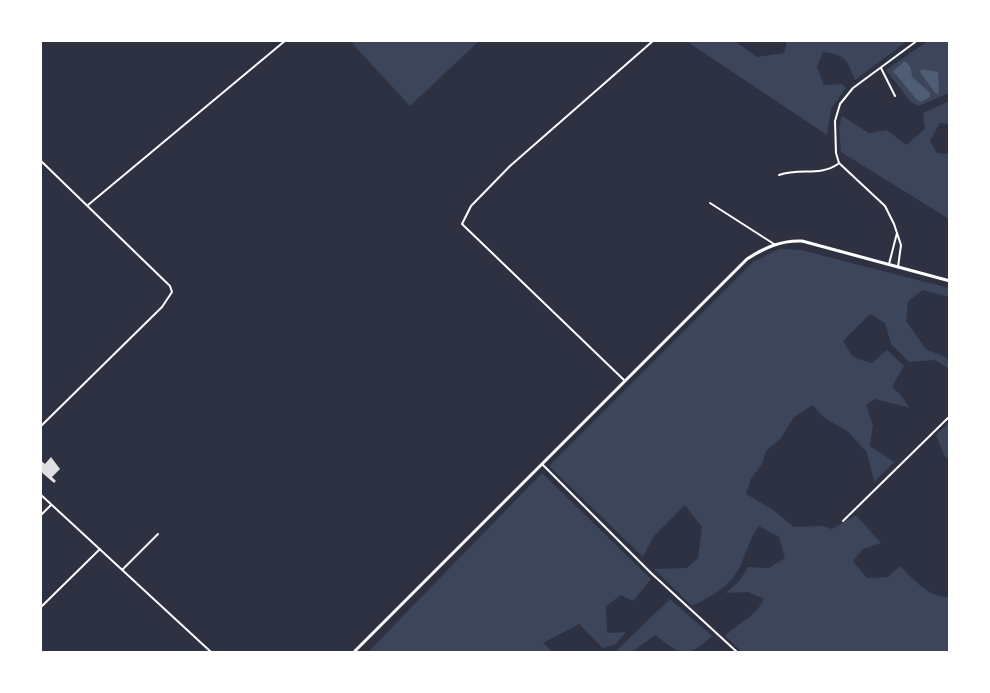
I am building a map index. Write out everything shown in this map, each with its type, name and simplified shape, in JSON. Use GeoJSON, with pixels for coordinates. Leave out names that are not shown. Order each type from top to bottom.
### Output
{"type":"FeatureCollection","features":[{"type":"Feature","properties":{"kind":"street"},"geometry":{"type":"LineString","coordinates":[[88,205],[286,40]]}},
{"type":"Feature","properties":{"kind":"street"},"geometry":{"type":"LineString","coordinates":[[624,380],[462,224],[471,206],[510,166],[654,40]]}},
{"type":"Feature","properties":{"kind":"street"},"geometry":{"type":"LineString","coordinates":[[898,267],[901,245],[885,206],[839,163],[836,153],[835,121],[840,104],[854,88],[918,40]]}},
{"type":"Feature","properties":{"kind":"street"},"geometry":{"type":"LineString","coordinates":[[880,68],[895,96]]}},
{"type":"Feature","properties":{"kind":"street"},"geometry":{"type":"LineString","coordinates":[[40,160],[170,286],[171,294],[162,307],[40,427]]}},
{"type":"Feature","properties":{"kind":"street"},"geometry":{"type":"LineString","coordinates":[[779,175],[792,170],[828,171],[839,163]]}},
{"type":"Feature","properties":{"kind":"street"},"geometry":{"type":"LineString","coordinates":[[710,203],[774,244]]}},
{"type":"Feature","properties":{"kind":"street"},"geometry":{"type":"LineString","coordinates":[[889,264],[897,233]]}},
{"type":"Feature","properties":{"kind":"street"},"geometry":{"type":"LineString","coordinates":[[354,652],[747,259],[774,244],[793,240],[812,243],[950,281]]}},
{"type":"Feature","properties":{"kind":"street"},"geometry":{"type":"LineString","coordinates":[[843,521],[950,416]]}},
{"type":"Feature","properties":{"kind":"street"},"geometry":{"type":"LineString","coordinates":[[542,464],[651,573],[737,652]]}},
{"type":"Feature","properties":{"kind":"street"},"geometry":{"type":"LineString","coordinates":[[40,494],[211,652]]}},
{"type":"Feature","properties":{"kind":"street"},"geometry":{"type":"LineString","coordinates":[[40,516],[51,505]]}},
{"type":"Feature","properties":{"kind":"street"},"geometry":{"type":"LineString","coordinates":[[122,570],[158,534]]}},
{"type":"Feature","properties":{"kind":"street"},"geometry":{"type":"LineString","coordinates":[[40,608],[100,549]]}},
{"type":"Feature","properties":{"kind":"shaded area"},"geometry":{"type":"Polygon","coordinates":[[[350,41],[479,41],[410,106],[350,41]]]}},
{"type":"Feature","properties":{"kind":"shaded area"},"geometry":{"type":"Polygon","coordinates":[[[686,41],[735,41],[757,57],[784,53],[787,41],[907,41],[855,80],[845,60],[837,55],[823,52],[817,67],[824,85],[842,84],[846,88],[831,109],[827,135],[686,41]]]}},
{"type":"Feature","properties":{"kind":"shaded area"},"geometry":{"type":"Polygon","coordinates":[[[928,41],[949,41],[949,93],[919,106],[911,102],[886,70],[928,41]]]}},
{"type":"Feature","properties":{"kind":"shaded area"},"geometry":{"type":"Polygon","coordinates":[[[905,61],[911,68],[912,77],[930,93],[930,97],[921,102],[893,71],[905,61]]]}},
{"type":"Feature","properties":{"kind":"shaded area"},"geometry":{"type":"Polygon","coordinates":[[[922,69],[938,72],[939,93],[936,94],[920,72],[922,69]]]}},
{"type":"Feature","properties":{"kind":"shaded area"},"geometry":{"type":"Polygon","coordinates":[[[949,101],[949,124],[940,123],[930,141],[937,153],[949,154],[949,219],[841,152],[839,127],[842,116],[869,133],[887,130],[906,145],[925,129],[923,113],[949,101]]]}},
{"type":"Feature","properties":{"kind":"shaded area"},"geometry":{"type":"Polygon","coordinates":[[[779,249],[801,250],[949,288],[949,297],[923,290],[908,301],[906,321],[926,349],[949,359],[949,369],[935,360],[909,362],[891,344],[885,323],[870,314],[843,341],[853,357],[872,363],[887,350],[904,366],[892,387],[910,408],[875,399],[866,405],[873,425],[870,446],[894,462],[874,482],[867,452],[850,433],[826,418],[813,405],[794,417],[781,438],[766,451],[762,464],[751,479],[746,494],[772,509],[794,527],[822,526],[832,529],[856,515],[881,543],[863,549],[853,561],[867,578],[888,577],[900,566],[928,591],[942,597],[949,597],[949,652],[742,652],[725,636],[751,616],[764,599],[748,592],[726,593],[740,580],[748,567],[769,568],[785,558],[779,537],[759,526],[737,572],[727,584],[692,606],[654,569],[687,568],[698,558],[702,527],[685,505],[653,537],[643,557],[549,466],[753,262],[779,249]]]}},
{"type":"Feature","properties":{"kind":"shaded area"},"geometry":{"type":"Polygon","coordinates":[[[949,422],[949,459],[945,457],[936,435],[949,422]]]}},
{"type":"Feature","properties":{"kind":"shaded area"},"geometry":{"type":"Polygon","coordinates":[[[542,473],[651,579],[633,601],[621,595],[606,606],[607,633],[626,632],[616,644],[603,648],[579,624],[543,643],[553,652],[368,652],[542,473]]]}},
{"type":"Feature","properties":{"kind":"shaded area"},"geometry":{"type":"Polygon","coordinates":[[[670,599],[712,636],[689,652],[671,647],[655,635],[632,652],[615,652],[670,599]]]}},
{"type":"Feature","properties":{"kind":"building"},"geometry":{"type":"Polygon","coordinates":[[[51,457],[60,469],[52,477],[56,481],[54,483],[40,471],[40,460],[45,464],[51,457]]]}}]}
